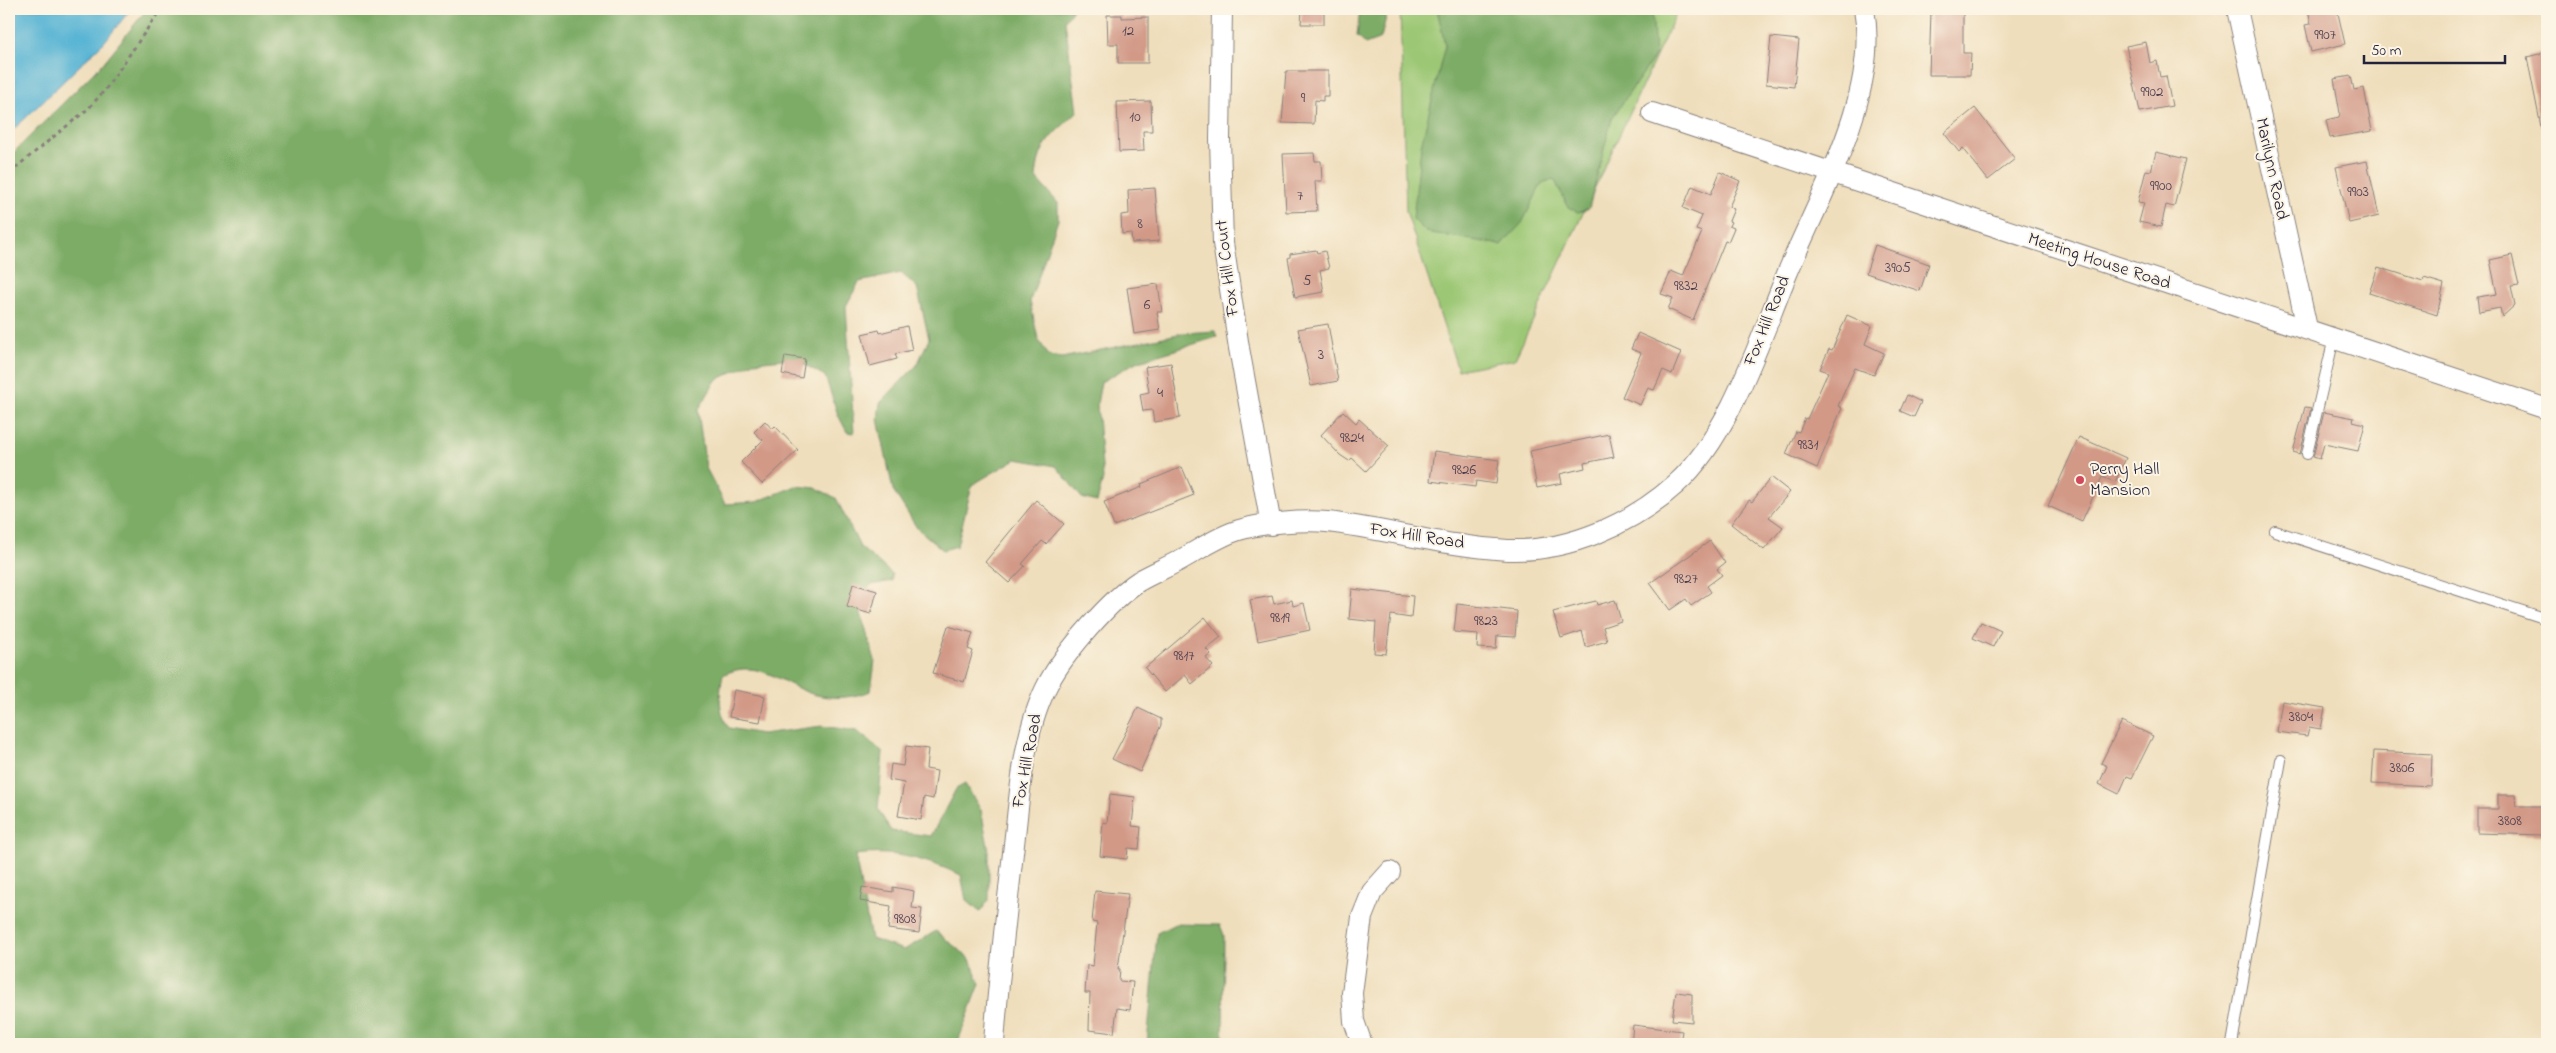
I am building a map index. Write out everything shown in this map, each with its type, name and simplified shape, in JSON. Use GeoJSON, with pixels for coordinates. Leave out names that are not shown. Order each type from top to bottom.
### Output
{"type":"FeatureCollection","features":[{"type":"Feature","properties":{"kind":"street","name":"Fox Hill Court"},"geometry":{"type":"LineString","coordinates":[[1222,9],[1220,139],[1223,243],[1238,348],[1272,525]]}},
{"type":"Feature","properties":{"kind":"street","name":"Fox Hill Road"},"geometry":{"type":"LineString","coordinates":[[994,1044],[998,983],[1020,799],[1030,738],[1038,706],[1050,680],[1092,624],[1136,583],[1239,530],[1272,525],[1322,522],[1477,546],[1536,549],[1597,533],[1633,516],[1676,485],[1693,468],[1708,445],[1748,368],[1795,254],[1832,173],[1861,88],[1867,49],[1864,9]]}},
{"type":"Feature","properties":{"kind":"street","name":"Marilynn Road"},"geometry":{"type":"LineString","coordinates":[[2237,9],[2307,328]]}},
{"type":"Feature","properties":{"kind":"street","name":"Meeting House Road"},"geometry":{"type":"LineString","coordinates":[[1652,113],[2307,328],[2547,409]]}},
{"type":"Feature","properties":{"kind":"street"},"geometry":{"type":"LineString","coordinates":[[1362,1044],[1354,1021],[1352,993],[1362,917],[1372,892],[1390,872]]}},
{"type":"Feature","properties":{"kind":"lane"},"geometry":{"type":"LineString","coordinates":[[2307,454],[2334,338]]}},
{"type":"Feature","properties":{"kind":"lane"},"geometry":{"type":"LineString","coordinates":[[2275,531],[2547,618]]}},
{"type":"Feature","properties":{"kind":"lane"},"geometry":{"type":"LineString","coordinates":[[2232,1044],[2281,760]]}},
{"type":"Feature","properties":{"kind":"path"},"geometry":{"type":"LineString","coordinates":[[9,174],[89,108],[105,90],[161,9]]}},
{"type":"Feature","properties":{"kind":"green space"},"geometry":{"type":"Polygon","coordinates":[[[147,9],[1073,9],[1065,20],[1077,112],[1054,134],[1044,147],[1040,155],[1036,178],[1058,203],[1058,220],[1030,301],[1038,339],[1049,356],[1062,358],[1183,333],[1215,331],[1217,337],[1136,362],[1101,382],[1097,404],[1103,479],[1097,502],[1082,498],[1056,466],[1016,459],[972,485],[957,546],[943,550],[917,528],[893,490],[878,419],[880,403],[917,365],[929,339],[917,287],[901,273],[859,282],[846,306],[854,433],[847,432],[838,415],[825,376],[793,358],[754,362],[716,380],[698,411],[706,468],[725,504],[756,502],[796,486],[816,488],[836,498],[860,547],[892,574],[892,581],[871,585],[862,595],[861,614],[875,660],[871,691],[846,697],[821,696],[808,693],[761,671],[737,670],[723,675],[720,696],[721,709],[729,728],[762,734],[822,726],[857,731],[883,752],[878,809],[891,831],[931,836],[956,789],[965,784],[981,810],[989,851],[989,900],[980,912],[966,900],[961,875],[935,864],[909,857],[883,854],[855,855],[871,939],[904,950],[936,931],[970,959],[980,984],[957,1044],[9,1044],[9,157],[104,62],[147,9]]]}},
{"type":"Feature","properties":{"kind":"green space"},"geometry":{"type":"Polygon","coordinates":[[[1360,9],[1388,9],[1381,38],[1365,44],[1357,36],[1360,9]]]}},
{"type":"Feature","properties":{"kind":"green space"},"geometry":{"type":"Polygon","coordinates":[[[1400,9],[1673,9],[1675,16],[1515,359],[1458,370],[1406,211],[1400,9]]]}},
{"type":"Feature","properties":{"kind":"green space"},"geometry":{"type":"Polygon","coordinates":[[[1437,9],[1652,9],[1655,56],[1612,118],[1589,208],[1578,213],[1568,206],[1554,179],[1542,183],[1522,223],[1501,245],[1426,232],[1413,219],[1421,146],[1445,45],[1437,9]]]}},
{"type":"Feature","properties":{"kind":"green space"},"geometry":{"type":"Polygon","coordinates":[[[1175,924],[1220,925],[1224,935],[1223,1044],[1147,1044],[1157,933],[1175,924]]]}},
{"type":"Feature","properties":{"kind":"water"},"geometry":{"type":"Polygon","coordinates":[[[9,9],[131,9],[105,41],[9,134],[9,9]]]}},
{"type":"Feature","properties":{"kind":"building"},"geometry":{"type":"Polygon","coordinates":[[[1302,9],[1324,9],[1324,24],[1301,24],[1302,9]]]}},
{"type":"Feature","properties":{"kind":"building"},"geometry":{"type":"Polygon","coordinates":[[[2308,9],[2337,9],[2345,44],[2311,52],[2305,25],[2311,24],[2308,9]]]}},
{"type":"Feature","properties":{"kind":"building"},"geometry":{"type":"Polygon","coordinates":[[[1931,11],[1963,12],[1963,53],[1971,53],[1970,75],[1929,75],[1931,11]]]}},
{"type":"Feature","properties":{"kind":"building"},"geometry":{"type":"Polygon","coordinates":[[[1107,15],[1122,15],[1122,18],[1148,17],[1148,63],[1118,63],[1118,44],[1108,44],[1107,15]]]}},
{"type":"Feature","properties":{"kind":"building"},"geometry":{"type":"Polygon","coordinates":[[[1771,37],[1799,40],[1794,87],[1766,84],[1771,37]]]}},
{"type":"Feature","properties":{"kind":"building"},"geometry":{"type":"Polygon","coordinates":[[[2146,42],[2150,63],[2157,61],[2160,77],[2166,76],[2172,106],[2140,112],[2126,46],[2146,42]]]}},
{"type":"Feature","properties":{"kind":"building"},"geometry":{"type":"Polygon","coordinates":[[[2547,52],[2547,126],[2541,127],[2527,57],[2547,52]]]}},
{"type":"Feature","properties":{"kind":"building"},"geometry":{"type":"Polygon","coordinates":[[[1286,71],[1328,71],[1328,96],[1323,96],[1323,101],[1315,100],[1314,124],[1282,123],[1286,71]]]}},
{"type":"Feature","properties":{"kind":"building"},"geometry":{"type":"Polygon","coordinates":[[[2351,76],[2354,90],[2364,88],[2372,131],[2330,138],[2326,120],[2339,117],[2340,113],[2334,79],[2351,76]]]}},
{"type":"Feature","properties":{"kind":"building"},"geometry":{"type":"Polygon","coordinates":[[[1151,101],[1152,131],[1143,131],[1144,151],[1119,152],[1117,102],[1151,101]]]}},
{"type":"Feature","properties":{"kind":"building"},"geometry":{"type":"Polygon","coordinates":[[[1975,108],[2015,159],[1988,180],[1963,148],[1959,152],[1944,133],[1975,108]]]}},
{"type":"Feature","properties":{"kind":"building"},"geometry":{"type":"Polygon","coordinates":[[[2156,152],[2186,159],[2174,207],[2166,205],[2161,227],[2139,222],[2144,203],[2138,202],[2146,170],[2151,171],[2156,152]]]}},
{"type":"Feature","properties":{"kind":"building"},"geometry":{"type":"Polygon","coordinates":[[[1314,153],[1315,161],[1321,161],[1322,181],[1315,181],[1317,211],[1286,212],[1283,154],[1314,153]]]}},
{"type":"Feature","properties":{"kind":"building"},"geometry":{"type":"Polygon","coordinates":[[[2367,161],[2379,216],[2349,223],[2336,167],[2367,161]]]}},
{"type":"Feature","properties":{"kind":"building"},"geometry":{"type":"Polygon","coordinates":[[[1720,172],[1740,181],[1729,207],[1734,209],[1729,226],[1734,228],[1728,242],[1725,241],[1693,320],[1668,309],[1673,298],[1661,294],[1671,271],[1683,276],[1702,232],[1696,230],[1702,216],[1683,208],[1692,186],[1711,194],[1720,172]]]}},
{"type":"Feature","properties":{"kind":"building"},"geometry":{"type":"Polygon","coordinates":[[[1155,188],[1159,241],[1132,243],[1131,233],[1122,234],[1121,215],[1129,214],[1128,190],[1155,188]]]}},
{"type":"Feature","properties":{"kind":"building"},"geometry":{"type":"Polygon","coordinates":[[[1875,245],[1929,264],[1920,291],[1866,273],[1875,245]]]}},
{"type":"Feature","properties":{"kind":"building"},"geometry":{"type":"Polygon","coordinates":[[[1316,250],[1317,253],[1325,251],[1329,268],[1320,270],[1324,292],[1295,297],[1288,258],[1290,254],[1316,250]]]}},
{"type":"Feature","properties":{"kind":"building"},"geometry":{"type":"Polygon","coordinates":[[[2512,255],[2519,285],[2511,286],[2515,305],[2502,317],[2500,308],[2479,312],[2477,297],[2497,294],[2490,260],[2512,255]]]}},
{"type":"Feature","properties":{"kind":"building"},"geometry":{"type":"Polygon","coordinates":[[[2378,267],[2423,281],[2424,278],[2444,284],[2437,315],[2369,293],[2378,267]]]}},
{"type":"Feature","properties":{"kind":"building"},"geometry":{"type":"Polygon","coordinates":[[[1158,284],[1162,312],[1157,312],[1160,330],[1134,334],[1127,288],[1158,284]]]}},
{"type":"Feature","properties":{"kind":"building"},"geometry":{"type":"Polygon","coordinates":[[[1847,315],[1872,326],[1865,344],[1884,353],[1874,375],[1855,368],[1838,406],[1842,408],[1817,468],[1786,454],[1796,431],[1799,432],[1805,418],[1807,419],[1828,372],[1820,369],[1829,349],[1832,350],[1847,315]]]}},
{"type":"Feature","properties":{"kind":"building"},"geometry":{"type":"Polygon","coordinates":[[[1328,324],[1338,381],[1311,386],[1298,329],[1328,324]]]}},
{"type":"Feature","properties":{"kind":"building"},"geometry":{"type":"Polygon","coordinates":[[[907,326],[912,350],[895,354],[897,359],[870,366],[862,334],[879,330],[880,333],[907,326]]]}},
{"type":"Feature","properties":{"kind":"building"},"geometry":{"type":"Polygon","coordinates":[[[1638,333],[1681,352],[1672,374],[1663,370],[1654,390],[1648,388],[1640,405],[1622,397],[1641,353],[1631,349],[1638,333]]]}},
{"type":"Feature","properties":{"kind":"building"},"geometry":{"type":"Polygon","coordinates":[[[785,356],[805,359],[802,378],[782,374],[785,356]]]}},
{"type":"Feature","properties":{"kind":"building"},"geometry":{"type":"Polygon","coordinates":[[[1171,363],[1180,418],[1154,422],[1152,410],[1143,411],[1140,394],[1149,392],[1145,367],[1171,363]]]}},
{"type":"Feature","properties":{"kind":"building"},"geometry":{"type":"Polygon","coordinates":[[[1907,395],[1921,402],[1914,417],[1900,411],[1907,395]]]}},
{"type":"Feature","properties":{"kind":"building"},"geometry":{"type":"Polygon","coordinates":[[[2305,407],[2311,408],[2300,454],[2293,452],[2305,407]]]}},
{"type":"Feature","properties":{"kind":"building"},"geometry":{"type":"Polygon","coordinates":[[[1343,411],[1356,423],[1359,419],[1389,446],[1366,471],[1352,458],[1349,461],[1340,455],[1321,435],[1343,411]]]}},
{"type":"Feature","properties":{"kind":"building"},"geometry":{"type":"Polygon","coordinates":[[[2324,412],[2354,418],[2353,421],[2365,424],[2358,451],[2324,444],[2320,459],[2313,457],[2324,412]]]}},
{"type":"Feature","properties":{"kind":"building"},"geometry":{"type":"Polygon","coordinates":[[[765,421],[772,429],[775,426],[798,450],[762,484],[741,462],[763,440],[754,432],[765,421]]]}},
{"type":"Feature","properties":{"kind":"building"},"geometry":{"type":"Polygon","coordinates":[[[1609,434],[1614,457],[1584,463],[1585,468],[1560,474],[1562,483],[1537,488],[1530,451],[1609,434]]]}},
{"type":"Feature","properties":{"kind":"building","name":"Perry Hall Mansion"},"geometry":{"type":"Polygon","coordinates":[[[2079,437],[2126,458],[2115,482],[2102,477],[2082,521],[2048,506],[2079,437]]]}},
{"type":"Feature","properties":{"kind":"building"},"geometry":{"type":"Polygon","coordinates":[[[1434,451],[1499,460],[1496,484],[1476,481],[1475,487],[1430,481],[1434,451]]]}},
{"type":"Feature","properties":{"kind":"building"},"geometry":{"type":"Polygon","coordinates":[[[1182,467],[1194,495],[1114,526],[1104,502],[1142,487],[1141,484],[1182,467]]]}},
{"type":"Feature","properties":{"kind":"building"},"geometry":{"type":"Polygon","coordinates":[[[1771,477],[1790,492],[1769,517],[1783,527],[1764,550],[1731,524],[1749,500],[1752,502],[1771,477]]]}},
{"type":"Feature","properties":{"kind":"building"},"geometry":{"type":"Polygon","coordinates":[[[1036,500],[1064,524],[1046,544],[1042,541],[1022,564],[1025,566],[1009,583],[985,562],[1036,500]]]}},
{"type":"Feature","properties":{"kind":"building"},"geometry":{"type":"Polygon","coordinates":[[[1710,541],[1725,563],[1717,569],[1722,575],[1707,586],[1711,592],[1691,606],[1686,599],[1670,610],[1650,583],[1710,541]]]}},
{"type":"Feature","properties":{"kind":"building"},"geometry":{"type":"Polygon","coordinates":[[[853,584],[877,591],[871,614],[847,607],[853,584]]]}},
{"type":"Feature","properties":{"kind":"building"},"geometry":{"type":"Polygon","coordinates":[[[1352,589],[1413,596],[1411,618],[1391,615],[1386,654],[1374,653],[1376,622],[1349,619],[1352,589]]]}},
{"type":"Feature","properties":{"kind":"building"},"geometry":{"type":"Polygon","coordinates":[[[1272,596],[1274,604],[1292,600],[1293,606],[1304,603],[1310,630],[1258,641],[1250,600],[1272,596]]]}},
{"type":"Feature","properties":{"kind":"building"},"geometry":{"type":"Polygon","coordinates":[[[1615,600],[1621,621],[1603,627],[1607,641],[1586,647],[1582,631],[1561,638],[1553,612],[1596,601],[1597,605],[1615,600]]]}},
{"type":"Feature","properties":{"kind":"building"},"geometry":{"type":"Polygon","coordinates":[[[1457,604],[1517,611],[1515,637],[1497,636],[1496,649],[1477,648],[1478,634],[1454,632],[1457,604]]]}},
{"type":"Feature","properties":{"kind":"building"},"geometry":{"type":"Polygon","coordinates":[[[1205,617],[1221,637],[1206,649],[1211,654],[1206,658],[1213,666],[1192,684],[1185,675],[1165,692],[1145,668],[1205,617]]]}},
{"type":"Feature","properties":{"kind":"building"},"geometry":{"type":"Polygon","coordinates":[[[1981,622],[2001,631],[1993,647],[1973,638],[1981,622]]]}},
{"type":"Feature","properties":{"kind":"building"},"geometry":{"type":"Polygon","coordinates":[[[948,626],[973,633],[968,649],[973,651],[964,682],[933,673],[948,626]]]}},
{"type":"Feature","properties":{"kind":"building"},"geometry":{"type":"Polygon","coordinates":[[[734,690],[765,696],[760,722],[729,717],[734,690]]]}},
{"type":"Feature","properties":{"kind":"building"},"geometry":{"type":"Polygon","coordinates":[[[2282,701],[2325,708],[2321,729],[2309,727],[2307,736],[2277,732],[2282,701]]]}},
{"type":"Feature","properties":{"kind":"building"},"geometry":{"type":"Polygon","coordinates":[[[1138,708],[1161,719],[1161,725],[1140,772],[1112,759],[1138,708]]]}},
{"type":"Feature","properties":{"kind":"building"},"geometry":{"type":"Polygon","coordinates":[[[2122,721],[2153,736],[2132,778],[2127,776],[2119,794],[2099,784],[2107,766],[2101,763],[2122,721]]]}},
{"type":"Feature","properties":{"kind":"building"},"geometry":{"type":"Polygon","coordinates":[[[906,746],[928,749],[926,769],[937,771],[933,799],[924,797],[921,820],[898,816],[904,783],[889,780],[891,764],[903,766],[906,746]]]}},
{"type":"Feature","properties":{"kind":"building"},"geometry":{"type":"Polygon","coordinates":[[[2374,751],[2432,754],[2431,786],[2372,783],[2374,751]]]}},
{"type":"Feature","properties":{"kind":"building"},"geometry":{"type":"Polygon","coordinates":[[[1110,794],[1135,797],[1132,826],[1141,827],[1139,849],[1128,848],[1127,859],[1100,856],[1103,822],[1107,823],[1110,794]]]}},
{"type":"Feature","properties":{"kind":"building"},"geometry":{"type":"Polygon","coordinates":[[[2498,795],[2515,795],[2516,806],[2543,806],[2543,835],[2477,833],[2477,809],[2498,809],[2498,795]]]}},
{"type":"Feature","properties":{"kind":"building"},"geometry":{"type":"Polygon","coordinates":[[[862,887],[893,892],[893,887],[914,891],[912,908],[922,909],[919,933],[888,929],[891,906],[860,901],[862,887]]]}},
{"type":"Feature","properties":{"kind":"building"},"geometry":{"type":"Polygon","coordinates":[[[1095,891],[1128,894],[1118,969],[1120,969],[1119,981],[1133,982],[1130,1010],[1117,1008],[1114,1033],[1089,1030],[1090,993],[1085,993],[1087,965],[1093,966],[1097,923],[1092,922],[1095,891]]]}},
{"type":"Feature","properties":{"kind":"building"},"geometry":{"type":"Polygon","coordinates":[[[1676,992],[1692,994],[1692,1022],[1672,1020],[1676,992]]]}},
{"type":"Feature","properties":{"kind":"building"},"geometry":{"type":"Polygon","coordinates":[[[1633,1025],[1682,1031],[1680,1044],[1631,1044],[1633,1025]]]}},
{"type":"Feature","properties":{"kind":"place","name":"Perry Hall Mansion"},"geometry":{"type":"Point","coordinates":[2080,480]}}]}
